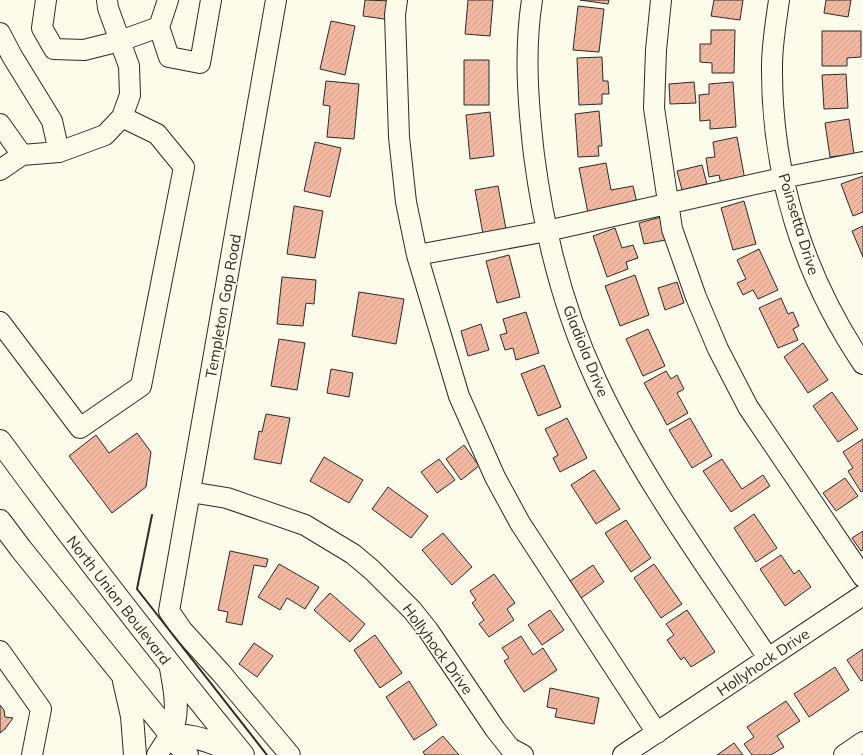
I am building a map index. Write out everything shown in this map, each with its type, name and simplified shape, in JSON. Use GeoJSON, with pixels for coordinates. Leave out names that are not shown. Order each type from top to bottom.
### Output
{"type":"FeatureCollection","features":[{"type":"Feature","properties":{"kind":"main road","name":"North Union Boulevard"},"geometry":{"type":"LineString","coordinates":[[0,441],[82,553],[243,755]]}},
{"type":"Feature","properties":{"kind":"main road"},"geometry":{"type":"LineString","coordinates":[[0,521],[170,735],[188,755]]}},
{"type":"Feature","properties":{"kind":"main road"},"geometry":{"type":"LineString","coordinates":[[170,735],[175,722],[176,708],[176,695],[171,666]]}},
{"type":"Feature","properties":{"kind":"main road"},"geometry":{"type":"LineString","coordinates":[[123,676],[132,716],[136,755]]}},
{"type":"Feature","properties":{"kind":"main road"},"geometry":{"type":"LineString","coordinates":[[170,735],[184,735],[201,738],[243,755]]}},
{"type":"Feature","properties":{"kind":"street"},"geometry":{"type":"LineString","coordinates":[[46,0],[42,28],[54,49],[84,50],[120,41],[159,27]]}},
{"type":"Feature","properties":{"kind":"street"},"geometry":{"type":"LineString","coordinates":[[0,170],[22,155],[59,152],[105,135],[122,117],[130,95],[128,66],[108,8],[107,0]]}},
{"type":"Feature","properties":{"kind":"street"},"geometry":{"type":"LineString","coordinates":[[168,0],[159,27],[169,57],[200,63],[211,0]]}},
{"type":"Feature","properties":{"kind":"street","name":"Templeton Gap Road"},"geometry":{"type":"LineString","coordinates":[[276,0],[169,611],[182,630],[222,674],[290,755]]}},
{"type":"Feature","properties":{"kind":"street"},"geometry":{"type":"LineString","coordinates":[[397,0],[395,15],[399,137],[406,202],[417,255],[459,396],[495,477],[520,522],[657,733]]}},
{"type":"Feature","properties":{"kind":"street","name":"Gladiola Drive"},"geometry":{"type":"LineString","coordinates":[[532,0],[528,26],[528,92],[538,185],[558,277],[576,332],[595,378],[616,421],[652,483],[768,658]]}},
{"type":"Feature","properties":{"kind":"street"},"geometry":{"type":"LineString","coordinates":[[661,0],[656,50],[654,108],[672,229],[696,297],[718,349],[748,406],[863,577]]}},
{"type":"Feature","properties":{"kind":"street","name":"Poinsetta Drive"},"geometry":{"type":"LineString","coordinates":[[779,0],[772,66],[776,132],[782,178],[807,260],[825,300],[863,364]]}},
{"type":"Feature","properties":{"kind":"street"},"geometry":{"type":"LineString","coordinates":[[0,33],[12,56],[52,121],[59,152]]}},
{"type":"Feature","properties":{"kind":"street"},"geometry":{"type":"LineString","coordinates":[[0,322],[80,428],[141,386],[184,167],[157,134],[122,117]]}},
{"type":"Feature","properties":{"kind":"street"},"geometry":{"type":"LineString","coordinates":[[0,124],[22,155]]}},
{"type":"Feature","properties":{"kind":"street"},"geometry":{"type":"LineString","coordinates":[[417,255],[547,231],[782,178],[863,162]]}},
{"type":"Feature","properties":{"kind":"street","name":"Hollyhock Drive"},"geometry":{"type":"LineString","coordinates":[[190,492],[227,498],[306,525],[353,554],[372,570],[412,610],[428,630],[495,729],[510,748],[523,755]]}},
{"type":"Feature","properties":{"kind":"street","name":"Hollyhock Drive"},"geometry":{"type":"LineString","coordinates":[[623,755],[863,595]]}},
{"type":"Feature","properties":{"kind":"street"},"geometry":{"type":"LineString","coordinates":[[0,651],[41,709],[32,755]]}},
{"type":"Feature","properties":{"kind":"street"},"geometry":{"type":"LineString","coordinates":[[157,755],[170,735]]}},
{"type":"Feature","properties":{"kind":"street"},"geometry":{"type":"LineString","coordinates":[[844,755],[863,742]]}},
{"type":"Feature","properties":{"kind":"building"},"geometry":{"type":"Polygon","coordinates":[[[365,0],[393,1],[391,20],[363,16],[365,0]]]}},
{"type":"Feature","properties":{"kind":"building"},"geometry":{"type":"Polygon","coordinates":[[[468,0],[493,0],[490,36],[465,34],[468,0]]]}},
{"type":"Feature","properties":{"kind":"building"},"geometry":{"type":"Polygon","coordinates":[[[580,0],[609,0],[608,4],[580,0]]]}},
{"type":"Feature","properties":{"kind":"building"},"geometry":{"type":"Polygon","coordinates":[[[714,0],[743,0],[740,20],[711,16],[714,0]]]}},
{"type":"Feature","properties":{"kind":"building"},"geometry":{"type":"Polygon","coordinates":[[[826,0],[851,0],[848,17],[824,13],[826,0]]]}},
{"type":"Feature","properties":{"kind":"building"},"geometry":{"type":"Polygon","coordinates":[[[578,6],[604,9],[599,52],[573,50],[578,6]]]}},
{"type":"Feature","properties":{"kind":"building"},"geometry":{"type":"Polygon","coordinates":[[[331,21],[355,26],[345,75],[320,69],[331,21]]]}},
{"type":"Feature","properties":{"kind":"building"},"geometry":{"type":"Polygon","coordinates":[[[711,30],[735,30],[734,73],[712,73],[712,63],[700,62],[700,44],[711,44],[711,30]]]}},
{"type":"Feature","properties":{"kind":"building"},"geometry":{"type":"Polygon","coordinates":[[[822,31],[861,31],[861,57],[847,58],[847,66],[822,66],[822,31]]]}},
{"type":"Feature","properties":{"kind":"building"},"geometry":{"type":"Polygon","coordinates":[[[602,57],[603,81],[608,81],[609,94],[602,94],[602,104],[579,105],[577,58],[602,57]]]}},
{"type":"Feature","properties":{"kind":"building"},"geometry":{"type":"Polygon","coordinates":[[[464,60],[489,60],[489,105],[464,105],[464,60]]]}},
{"type":"Feature","properties":{"kind":"building"},"geometry":{"type":"Polygon","coordinates":[[[846,74],[848,108],[824,109],[822,75],[846,74]]]}},
{"type":"Feature","properties":{"kind":"building"},"geometry":{"type":"Polygon","coordinates":[[[326,81],[359,84],[354,139],[327,137],[330,106],[323,105],[326,81]]]}},
{"type":"Feature","properties":{"kind":"building"},"geometry":{"type":"Polygon","coordinates":[[[694,82],[696,103],[670,104],[669,84],[694,82]]]}},
{"type":"Feature","properties":{"kind":"building"},"geometry":{"type":"Polygon","coordinates":[[[733,82],[736,127],[710,129],[710,120],[700,121],[699,95],[709,94],[709,84],[733,82]]]}},
{"type":"Feature","properties":{"kind":"building"},"geometry":{"type":"Polygon","coordinates":[[[599,111],[602,146],[598,146],[599,156],[578,157],[575,114],[599,111]]]}},
{"type":"Feature","properties":{"kind":"building"},"geometry":{"type":"Polygon","coordinates":[[[490,112],[494,156],[470,159],[466,115],[490,112]]]}},
{"type":"Feature","properties":{"kind":"building"},"geometry":{"type":"Polygon","coordinates":[[[849,119],[854,154],[830,157],[825,123],[849,119]]]}},
{"type":"Feature","properties":{"kind":"building"},"geometry":{"type":"Polygon","coordinates":[[[737,137],[745,180],[721,184],[719,175],[709,177],[706,158],[715,157],[713,142],[737,137]]]}},
{"type":"Feature","properties":{"kind":"building"},"geometry":{"type":"Polygon","coordinates":[[[315,142],[341,148],[330,197],[304,191],[315,142]]]}},
{"type":"Feature","properties":{"kind":"building"},"geometry":{"type":"Polygon","coordinates":[[[606,163],[611,190],[633,186],[637,203],[588,213],[579,168],[606,163]]]}},
{"type":"Feature","properties":{"kind":"building"},"geometry":{"type":"Polygon","coordinates":[[[702,165],[707,184],[682,190],[677,171],[702,165]]]}},
{"type":"Feature","properties":{"kind":"building"},"geometry":{"type":"Polygon","coordinates":[[[863,176],[863,212],[853,216],[841,184],[863,176]]]}},
{"type":"Feature","properties":{"kind":"building"},"geometry":{"type":"Polygon","coordinates":[[[498,186],[506,229],[483,234],[475,190],[498,186]]]}},
{"type":"Feature","properties":{"kind":"building"},"geometry":{"type":"Polygon","coordinates":[[[744,201],[756,244],[733,250],[721,208],[744,201]]]}},
{"type":"Feature","properties":{"kind":"building"},"geometry":{"type":"Polygon","coordinates":[[[294,206],[323,211],[315,258],[287,254],[294,206]]]}},
{"type":"Feature","properties":{"kind":"building"},"geometry":{"type":"Polygon","coordinates":[[[661,217],[666,240],[644,244],[639,223],[661,217]]]}},
{"type":"Feature","properties":{"kind":"building"},"geometry":{"type":"Polygon","coordinates":[[[863,226],[863,257],[852,231],[863,226]]]}},
{"type":"Feature","properties":{"kind":"building"},"geometry":{"type":"Polygon","coordinates":[[[615,228],[622,248],[633,245],[638,258],[626,262],[628,269],[607,277],[593,236],[615,228]]]}},
{"type":"Feature","properties":{"kind":"building"},"geometry":{"type":"Polygon","coordinates":[[[759,249],[778,290],[758,299],[753,290],[743,295],[737,283],[746,279],[737,260],[759,249]]]}},
{"type":"Feature","properties":{"kind":"building"},"geometry":{"type":"Polygon","coordinates":[[[509,255],[520,297],[497,303],[486,261],[509,255]]]}},
{"type":"Feature","properties":{"kind":"building"},"geometry":{"type":"Polygon","coordinates":[[[635,275],[649,315],[620,326],[605,286],[635,275]]]}},
{"type":"Feature","properties":{"kind":"building"},"geometry":{"type":"Polygon","coordinates":[[[282,277],[316,280],[314,304],[306,303],[303,326],[277,324],[282,277]]]}},
{"type":"Feature","properties":{"kind":"building"},"geometry":{"type":"Polygon","coordinates":[[[677,282],[684,303],[665,310],[658,288],[677,282]]]}},
{"type":"Feature","properties":{"kind":"building"},"geometry":{"type":"Polygon","coordinates":[[[359,292],[404,299],[396,344],[352,336],[359,292]]]}},
{"type":"Feature","properties":{"kind":"building"},"geometry":{"type":"Polygon","coordinates":[[[781,298],[788,314],[793,312],[799,326],[793,329],[798,340],[778,348],[759,308],[781,298]]]}},
{"type":"Feature","properties":{"kind":"building"},"geometry":{"type":"Polygon","coordinates":[[[526,312],[539,353],[516,360],[513,348],[505,350],[500,335],[507,333],[503,319],[526,312]]]}},
{"type":"Feature","properties":{"kind":"building"},"geometry":{"type":"Polygon","coordinates":[[[481,324],[489,350],[468,356],[461,331],[481,324]]]}},
{"type":"Feature","properties":{"kind":"building"},"geometry":{"type":"Polygon","coordinates":[[[648,329],[665,366],[643,376],[626,339],[648,329]]]}},
{"type":"Feature","properties":{"kind":"building"},"geometry":{"type":"Polygon","coordinates":[[[279,339],[305,343],[297,390],[271,386],[279,339]]]}},
{"type":"Feature","properties":{"kind":"building"},"geometry":{"type":"Polygon","coordinates":[[[803,343],[828,380],[808,393],[784,357],[803,343]]]}},
{"type":"Feature","properties":{"kind":"building"},"geometry":{"type":"Polygon","coordinates":[[[544,365],[561,407],[538,416],[521,374],[544,365]]]}},
{"type":"Feature","properties":{"kind":"building"},"geometry":{"type":"Polygon","coordinates":[[[331,369],[353,373],[349,397],[327,393],[331,369]]]}},
{"type":"Feature","properties":{"kind":"building"},"geometry":{"type":"Polygon","coordinates":[[[666,371],[671,379],[677,375],[684,389],[677,393],[688,413],[667,425],[644,383],[666,371]]]}},
{"type":"Feature","properties":{"kind":"building"},"geometry":{"type":"Polygon","coordinates":[[[832,392],[858,429],[838,442],[813,406],[832,392]]]}},
{"type":"Feature","properties":{"kind":"building"},"geometry":{"type":"Polygon","coordinates":[[[266,414],[290,418],[281,464],[254,459],[259,431],[262,432],[266,414]]]}},
{"type":"Feature","properties":{"kind":"building"},"geometry":{"type":"Polygon","coordinates":[[[567,418],[587,458],[560,472],[553,458],[558,455],[545,429],[567,418]]]}},
{"type":"Feature","properties":{"kind":"building"},"geometry":{"type":"Polygon","coordinates":[[[690,418],[712,456],[692,468],[669,430],[690,418]]]}},
{"type":"Feature","properties":{"kind":"building"},"geometry":{"type":"Polygon","coordinates":[[[137,433],[151,452],[146,487],[112,513],[69,456],[96,435],[109,453],[137,433]]]}},
{"type":"Feature","properties":{"kind":"building"},"geometry":{"type":"Polygon","coordinates":[[[863,439],[863,491],[861,492],[848,471],[853,468],[843,452],[863,439]]]}},
{"type":"Feature","properties":{"kind":"building"},"geometry":{"type":"Polygon","coordinates":[[[464,445],[479,466],[461,480],[446,459],[464,445]]]}},
{"type":"Feature","properties":{"kind":"building"},"geometry":{"type":"Polygon","coordinates":[[[324,457],[363,480],[349,503],[310,481],[324,457]]]}},
{"type":"Feature","properties":{"kind":"building"},"geometry":{"type":"Polygon","coordinates":[[[439,459],[455,480],[437,493],[421,472],[439,459]]]}},
{"type":"Feature","properties":{"kind":"building"},"geometry":{"type":"Polygon","coordinates":[[[722,459],[742,489],[763,475],[770,486],[731,512],[703,471],[722,459]]]}},
{"type":"Feature","properties":{"kind":"building"},"geometry":{"type":"Polygon","coordinates":[[[594,470],[620,509],[596,524],[571,485],[594,470]]]}},
{"type":"Feature","properties":{"kind":"building"},"geometry":{"type":"Polygon","coordinates":[[[845,478],[858,496],[836,511],[823,493],[845,478]]]}},
{"type":"Feature","properties":{"kind":"building"},"geometry":{"type":"Polygon","coordinates":[[[388,487],[428,516],[411,538],[372,509],[388,487]]]}},
{"type":"Feature","properties":{"kind":"building"},"geometry":{"type":"Polygon","coordinates":[[[754,514],[777,548],[756,562],[734,528],[754,514]]]}},
{"type":"Feature","properties":{"kind":"building"},"geometry":{"type":"Polygon","coordinates":[[[626,520],[651,558],[631,572],[605,533],[626,520]]]}},
{"type":"Feature","properties":{"kind":"building"},"geometry":{"type":"Polygon","coordinates":[[[863,531],[863,550],[861,551],[852,538],[863,531]]]}},
{"type":"Feature","properties":{"kind":"building"},"geometry":{"type":"Polygon","coordinates":[[[443,533],[472,567],[452,585],[422,550],[443,533]]]}},
{"type":"Feature","properties":{"kind":"building"},"geometry":{"type":"Polygon","coordinates":[[[230,551],[268,559],[266,567],[254,565],[242,625],[226,622],[228,612],[218,610],[230,551]]]}},
{"type":"Feature","properties":{"kind":"building"},"geometry":{"type":"Polygon","coordinates":[[[781,555],[794,574],[799,570],[811,587],[785,606],[760,569],[781,555]]]}},
{"type":"Feature","properties":{"kind":"building"},"geometry":{"type":"Polygon","coordinates":[[[279,564],[319,587],[305,609],[287,598],[280,610],[258,597],[279,564]]]}},
{"type":"Feature","properties":{"kind":"building"},"geometry":{"type":"Polygon","coordinates":[[[654,564],[682,604],[661,618],[634,578],[654,564]]]}},
{"type":"Feature","properties":{"kind":"building"},"geometry":{"type":"Polygon","coordinates":[[[593,565],[604,582],[581,598],[570,581],[593,565]]]}},
{"type":"Feature","properties":{"kind":"building"},"geometry":{"type":"Polygon","coordinates":[[[494,574],[515,603],[507,609],[514,620],[489,637],[479,624],[484,620],[472,603],[476,600],[470,591],[494,574]]]}},
{"type":"Feature","properties":{"kind":"building"},"geometry":{"type":"Polygon","coordinates":[[[330,593],[365,624],[350,642],[314,610],[330,593]]]}},
{"type":"Feature","properties":{"kind":"building"},"geometry":{"type":"Polygon","coordinates":[[[550,610],[564,630],[542,645],[528,625],[550,610]]]}},
{"type":"Feature","properties":{"kind":"building"},"geometry":{"type":"Polygon","coordinates":[[[687,610],[715,652],[691,667],[684,657],[681,660],[667,640],[674,635],[666,624],[687,610]]]}},
{"type":"Feature","properties":{"kind":"building"},"geometry":{"type":"Polygon","coordinates":[[[375,635],[402,673],[380,688],[354,650],[375,635]]]}},
{"type":"Feature","properties":{"kind":"building"},"geometry":{"type":"Polygon","coordinates":[[[521,636],[533,655],[543,648],[557,670],[524,692],[504,661],[509,658],[502,648],[521,636]]]}},
{"type":"Feature","properties":{"kind":"building"},"geometry":{"type":"Polygon","coordinates":[[[254,643],[273,656],[257,677],[239,664],[254,643]]]}},
{"type":"Feature","properties":{"kind":"building"},"geometry":{"type":"Polygon","coordinates":[[[863,649],[863,680],[861,681],[847,660],[863,649]]]}},
{"type":"Feature","properties":{"kind":"building"},"geometry":{"type":"Polygon","coordinates":[[[835,667],[849,690],[809,717],[794,694],[835,667]]]}},
{"type":"Feature","properties":{"kind":"building"},"geometry":{"type":"Polygon","coordinates":[[[409,681],[437,725],[414,740],[386,697],[409,681]]]}},
{"type":"Feature","properties":{"kind":"building"},"geometry":{"type":"Polygon","coordinates":[[[550,688],[599,698],[594,724],[555,717],[557,709],[547,707],[550,688]]]}},
{"type":"Feature","properties":{"kind":"building"},"geometry":{"type":"Polygon","coordinates":[[[786,701],[800,721],[777,736],[784,747],[771,755],[752,755],[744,744],[754,737],[747,727],[786,701]]]}},
{"type":"Feature","properties":{"kind":"building"},"geometry":{"type":"Polygon","coordinates":[[[0,705],[4,710],[5,717],[13,718],[0,733],[0,705]]]}},
{"type":"Feature","properties":{"kind":"building"},"geometry":{"type":"Polygon","coordinates":[[[443,736],[459,755],[425,755],[423,752],[443,736]]]}},
{"type":"Feature","properties":{"kind":"building"},"geometry":{"type":"Polygon","coordinates":[[[734,743],[743,755],[717,755],[734,743]]]}},
{"type":"Feature","properties":{"kind":"wall"},"geometry":{"type":"LineString","coordinates":[[152,515],[137,589],[267,755]]}}]}
